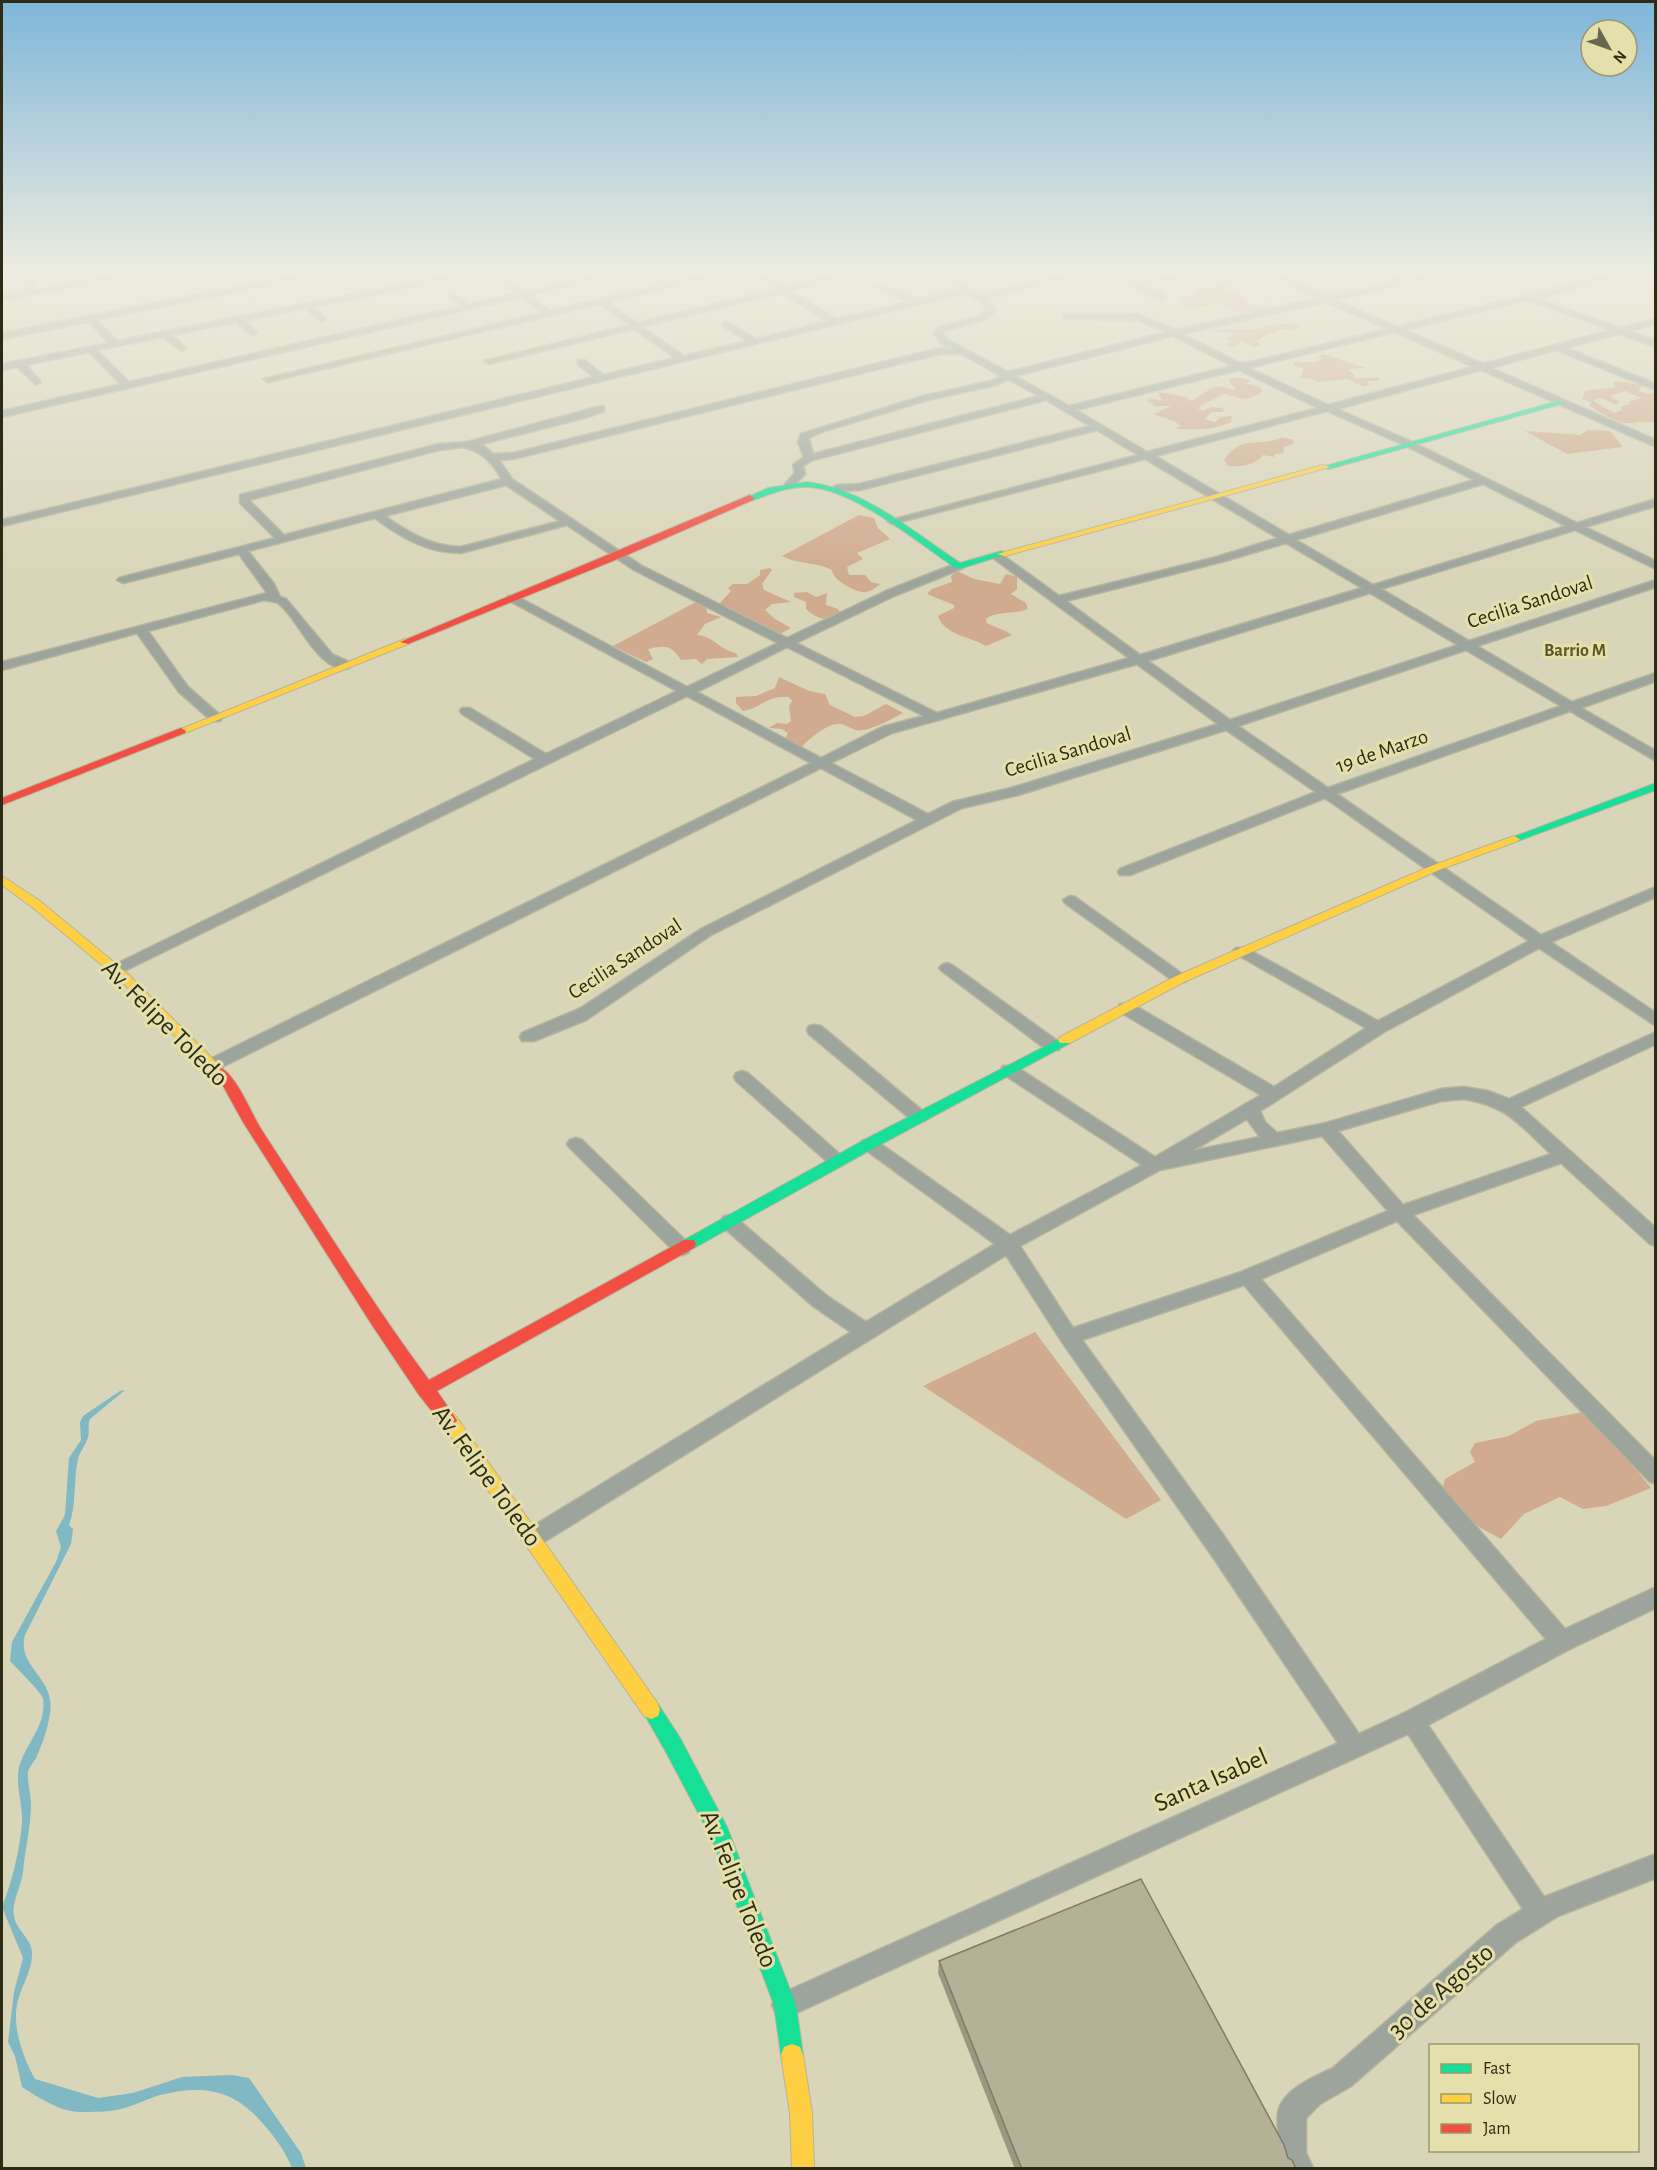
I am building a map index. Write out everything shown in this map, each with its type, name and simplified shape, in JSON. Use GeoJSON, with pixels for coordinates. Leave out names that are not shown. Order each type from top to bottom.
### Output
{"type":"FeatureCollection","features":[{"type":"Feature","properties":{"kind":"street"},"geometry":{"type":"LineString","coordinates":[[29,374],[36,382]]}},
{"type":"Feature","properties":{"kind":"street"},"geometry":{"type":"LineString","coordinates":[[117,374],[127,385]]}},
{"type":"Feature","properties":{"kind":"street"},"geometry":{"type":"LineString","coordinates":[[2,414],[173,374]]}},
{"type":"Feature","properties":{"kind":"street"},"geometry":{"type":"LineString","coordinates":[[268,379],[288,374]]}},
{"type":"Feature","properties":{"kind":"street"},"geometry":{"type":"LineString","coordinates":[[597,374],[602,378]]}},
{"type":"Feature","properties":{"kind":"street"},"geometry":{"type":"LineString","coordinates":[[2,523],[618,374]]}},
{"type":"Feature","properties":{"kind":"street"},"geometry":{"type":"LineString","coordinates":[[495,460],[836,374]]}},
{"type":"Feature","properties":{"kind":"street"},"geometry":{"type":"LineString","coordinates":[[1068,409],[1214,374]]}},
{"type":"Feature","properties":{"kind":"street"},"geometry":{"type":"LineString","coordinates":[[1254,374],[1407,443],[1656,566]]}},
{"type":"Feature","properties":{"kind":"street"},"geometry":{"type":"LineString","coordinates":[[892,521],[1331,409],[1453,374]]}},
{"type":"Feature","properties":{"kind":"street"},"geometry":{"type":"LineString","coordinates":[[1495,374],[1656,444]]}},
{"type":"Feature","properties":{"kind":"street"},"geometry":{"type":"LineString","coordinates":[[1623,374],[1655,387]]}},
{"type":"Feature","properties":{"kind":"street"},"geometry":{"type":"LineString","coordinates":[[808,458],[803,442],[804,436],[818,430],[926,398],[994,383],[1009,375],[1359,579],[1371,590],[1656,757]]}},
{"type":"Feature","properties":{"kind":"street"},"geometry":{"type":"LineString","coordinates":[[790,484],[800,474],[798,465],[808,458],[1047,397]]}},
{"type":"Feature","properties":{"kind":"street"},"geometry":{"type":"LineString","coordinates":[[115,970],[544,759],[923,579],[959,566],[1561,403]]}},
{"type":"Feature","properties":{"kind":"street"},"geometry":{"type":"LineString","coordinates":[[282,539],[243,501],[244,498],[440,447],[470,444],[601,409]]}},
{"type":"Feature","properties":{"kind":"street"},"geometry":{"type":"LineString","coordinates":[[2,802],[512,598],[765,490],[790,484],[812,483],[837,488],[860,487],[1099,427]]}},
{"type":"Feature","properties":{"kind":"street"},"geometry":{"type":"LineString","coordinates":[[470,444],[480,448],[495,460],[508,481],[638,568],[935,717]]}},
{"type":"Feature","properties":{"kind":"street"},"geometry":{"type":"LineString","coordinates":[[123,580],[508,481]]}},
{"type":"Feature","properties":{"kind":"street"},"geometry":{"type":"LineString","coordinates":[[1056,600],[1217,560],[1483,481]]}},
{"type":"Feature","properties":{"kind":"street"},"geometry":{"type":"LineString","coordinates":[[837,488],[854,496],[959,566]]}},
{"type":"Feature","properties":{"kind":"street"},"geometry":{"type":"LineString","coordinates":[[213,1065],[887,730],[1137,660],[1656,502]]}},
{"type":"Feature","properties":{"kind":"street"},"geometry":{"type":"LineString","coordinates":[[377,515],[415,542],[450,551],[567,522]]}},
{"type":"Feature","properties":{"kind":"street"},"geometry":{"type":"LineString","coordinates":[[243,550],[250,564],[271,585],[274,597]]}},
{"type":"Feature","properties":{"kind":"street"},"geometry":{"type":"LineString","coordinates":[[997,556],[1228,725],[1656,1021]]}},
{"type":"Feature","properties":{"kind":"street","name":"Cecilia Sandoval"},"geometry":{"type":"LineString","coordinates":[[528,1037],[585,1013],[639,978],[672,952],[706,932],[957,805],[1013,792],[1228,725],[1656,583]]}},
{"type":"Feature","properties":{"kind":"street"},"geometry":{"type":"LineString","coordinates":[[2,666],[264,597],[274,597],[282,601],[328,657],[345,665]]}},
{"type":"Feature","properties":{"kind":"street"},"geometry":{"type":"LineString","coordinates":[[512,598],[928,820]]}},
{"type":"Feature","properties":{"kind":"street"},"geometry":{"type":"LineString","coordinates":[[140,629],[163,658],[183,689],[216,718]]}},
{"type":"Feature","properties":{"kind":"street","name":"19 de Marzo"},"geometry":{"type":"LineString","coordinates":[[1125,872],[1326,793],[1656,677]]}},
{"type":"Feature","properties":{"kind":"street"},"geometry":{"type":"LineString","coordinates":[[466,711],[544,759]]}},
{"type":"Feature","properties":{"kind":"street"},"geometry":{"type":"LineString","coordinates":[[425,1390],[837,1161],[1180,979],[1435,868],[1656,786]]}},
{"type":"Feature","properties":{"kind":"street","name":"Av. Felipe Toledo"},"geometry":{"type":"LineString","coordinates":[[2,880],[36,904],[115,970],[213,1065],[226,1081],[364,1300],[425,1390],[625,1671],[673,1745],[720,1834],[785,2005],[801,2113],[803,2169]]}},
{"type":"Feature","properties":{"kind":"street"},"geometry":{"type":"LineString","coordinates":[[532,1538],[1009,1244],[1155,1165],[1251,1109],[1378,1028],[1542,940],[1656,891]]}},
{"type":"Feature","properties":{"kind":"street"},"geometry":{"type":"LineString","coordinates":[[1070,900],[1180,979]]}},
{"type":"Feature","properties":{"kind":"street"},"geometry":{"type":"LineString","coordinates":[[1241,951],[1378,1028]]}},
{"type":"Feature","properties":{"kind":"street"},"geometry":{"type":"LineString","coordinates":[[947,968],[1053,1046]]}},
{"type":"Feature","properties":{"kind":"street"},"geometry":{"type":"LineString","coordinates":[[1126,1008],[1273,1094]]}},
{"type":"Feature","properties":{"kind":"street"},"geometry":{"type":"LineString","coordinates":[[815,1030],[919,1117]]}},
{"type":"Feature","properties":{"kind":"street"},"geometry":{"type":"LineString","coordinates":[[1509,1106],[1656,1037]]}},
{"type":"Feature","properties":{"kind":"street"},"geometry":{"type":"LineString","coordinates":[[1009,1070],[1155,1165],[1326,1129],[1441,1095],[1464,1093],[1488,1097],[1509,1106],[1654,1236]]}},
{"type":"Feature","properties":{"kind":"street"},"geometry":{"type":"LineString","coordinates":[[742,1077],[837,1161]]}},
{"type":"Feature","properties":{"kind":"street"},"geometry":{"type":"LineString","coordinates":[[1251,1109],[1258,1125],[1274,1141]]}},
{"type":"Feature","properties":{"kind":"street"},"geometry":{"type":"LineString","coordinates":[[1326,1129],[1400,1213],[1656,1475]]}},
{"type":"Feature","properties":{"kind":"street"},"geometry":{"type":"LineString","coordinates":[[576,1144],[682,1248]]}},
{"type":"Feature","properties":{"kind":"street"},"geometry":{"type":"LineString","coordinates":[[869,1144],[1009,1244],[1069,1337],[1216,1543],[1354,1747]]}},
{"type":"Feature","properties":{"kind":"street"},"geometry":{"type":"LineString","coordinates":[[1069,1337],[1248,1277],[1400,1213],[1563,1156]]}},
{"type":"Feature","properties":{"kind":"street"},"geometry":{"type":"LineString","coordinates":[[729,1222],[820,1301],[866,1332]]}},
{"type":"Feature","properties":{"kind":"street"},"geometry":{"type":"LineString","coordinates":[[1248,1277],[1562,1642]]}},
{"type":"Feature","properties":{"kind":"street","name":"Santa Isabel"},"geometry":{"type":"LineString","coordinates":[[785,2005],[1412,1721],[1562,1642],[1656,1598]]}},
{"type":"Feature","properties":{"kind":"street"},"geometry":{"type":"LineString","coordinates":[[1412,1721],[1540,1913]]}},
{"type":"Feature","properties":{"kind":"street","name":"30 de Agosto"},"geometry":{"type":"LineString","coordinates":[[1299,2169],[1292,2155],[1292,2112],[1310,2094],[1342,2078],[1506,1934],[1550,1907],[1656,1866]]}},
{"type":"Feature","properties":{"kind":"shaded area"},"geometry":{"type":"Polygon","coordinates":[[[1302,374],[1353,374],[1355,376],[1353,378],[1360,379],[1380,378],[1378,381],[1367,381],[1369,385],[1364,387],[1348,379],[1318,382],[1308,378],[1300,379],[1302,374]]]}},
{"type":"Feature","properties":{"kind":"shaded area"},"geometry":{"type":"Polygon","coordinates":[[[1237,377],[1250,380],[1247,384],[1258,386],[1263,391],[1248,398],[1224,394],[1200,406],[1199,410],[1203,411],[1211,407],[1223,408],[1224,412],[1211,412],[1205,419],[1215,422],[1221,417],[1232,416],[1231,422],[1218,427],[1174,429],[1181,426],[1174,421],[1153,414],[1172,406],[1155,406],[1147,401],[1150,398],[1162,401],[1158,392],[1187,397],[1190,401],[1219,386],[1234,390],[1236,389],[1229,382],[1230,379],[1237,377]]]}},
{"type":"Feature","properties":{"kind":"shaded area"},"geometry":{"type":"Polygon","coordinates":[[[1617,381],[1645,386],[1640,387],[1639,391],[1648,394],[1655,392],[1655,423],[1621,422],[1609,418],[1590,406],[1590,402],[1582,399],[1585,391],[1615,387],[1613,383],[1617,381]],[[1626,391],[1611,395],[1613,399],[1620,401],[1616,405],[1601,398],[1592,400],[1614,413],[1622,410],[1620,407],[1630,404],[1629,402],[1641,398],[1626,391]]]}},
{"type":"Feature","properties":{"kind":"shaded area"},"geometry":{"type":"Polygon","coordinates":[[[1587,430],[1610,431],[1623,447],[1567,454],[1525,431],[1580,435],[1587,430]]]}},
{"type":"Feature","properties":{"kind":"shaded area"},"geometry":{"type":"Polygon","coordinates":[[[1282,437],[1294,440],[1293,444],[1284,447],[1283,453],[1275,454],[1274,457],[1263,455],[1251,464],[1238,466],[1228,466],[1224,460],[1238,446],[1282,437]]]}},
{"type":"Feature","properties":{"kind":"shaded area"},"geometry":{"type":"Polygon","coordinates":[[[859,515],[874,518],[878,528],[890,539],[857,553],[863,559],[847,567],[849,575],[865,575],[871,582],[880,584],[872,590],[858,591],[839,581],[832,570],[782,556],[859,515]]]}},
{"type":"Feature","properties":{"kind":"shaded area"},"geometry":{"type":"Polygon","coordinates":[[[770,568],[772,570],[762,584],[764,590],[791,602],[772,604],[765,610],[791,628],[780,634],[719,604],[731,591],[728,588],[733,584],[747,584],[760,575],[760,570],[770,568]]]}},
{"type":"Feature","properties":{"kind":"shaded area"},"geometry":{"type":"Polygon","coordinates":[[[957,571],[974,579],[1000,584],[1006,574],[1017,577],[1017,589],[1011,594],[1026,603],[1028,609],[995,614],[986,619],[987,623],[1012,635],[986,646],[952,631],[941,622],[938,616],[954,608],[954,605],[927,594],[932,589],[952,582],[951,576],[957,571]]]}},
{"type":"Feature","properties":{"kind":"shaded area"},"geometry":{"type":"Polygon","coordinates":[[[807,592],[816,597],[827,593],[826,605],[838,609],[840,613],[827,619],[814,615],[806,609],[806,602],[794,597],[794,593],[807,592]]]}},
{"type":"Feature","properties":{"kind":"shaded area"},"geometry":{"type":"Polygon","coordinates":[[[696,602],[706,607],[707,613],[721,617],[705,624],[697,635],[708,638],[736,653],[738,657],[707,659],[702,664],[696,659],[681,660],[668,647],[659,647],[648,649],[653,659],[646,662],[613,646],[696,602]]]}},
{"type":"Feature","properties":{"kind":"shaded area"},"geometry":{"type":"Polygon","coordinates":[[[779,677],[809,691],[825,694],[830,705],[855,717],[864,716],[886,704],[903,713],[863,730],[854,730],[836,724],[813,736],[801,748],[784,742],[788,733],[782,729],[769,728],[777,723],[787,724],[791,721],[789,706],[792,701],[789,697],[775,698],[743,711],[736,703],[736,697],[756,696],[775,688],[779,677]]]}},
{"type":"Feature","properties":{"kind":"shaded area"},"geometry":{"type":"Polygon","coordinates":[[[1035,1332],[1161,1500],[1126,1519],[923,1386],[1035,1332]]]}},
{"type":"Feature","properties":{"kind":"shaded area"},"geometry":{"type":"Polygon","coordinates":[[[1589,1411],[1651,1488],[1606,1506],[1583,1509],[1560,1497],[1524,1514],[1501,1539],[1461,1517],[1442,1490],[1445,1479],[1475,1462],[1470,1452],[1475,1443],[1509,1436],[1536,1421],[1589,1411]]]}},
{"type":"Feature","properties":{"kind":"water"},"geometry":{"type":"Polygon","coordinates":[[[125,1390],[90,1419],[88,1437],[79,1456],[77,1467],[69,1525],[73,1529],[71,1544],[25,1635],[26,1656],[47,1690],[50,1713],[45,1735],[28,1772],[30,1821],[22,1877],[13,1911],[15,1921],[29,1942],[32,1952],[31,1965],[16,2010],[19,2041],[35,2079],[98,2098],[133,2093],[182,2077],[232,2075],[249,2078],[301,2153],[306,2168],[292,2168],[272,2134],[245,2106],[223,2094],[211,2091],[174,2092],[116,2110],[85,2112],[57,2107],[22,2087],[15,2056],[8,2042],[14,1992],[23,1958],[2,1907],[15,1866],[21,1833],[19,1767],[39,1726],[43,1708],[42,1696],[10,1661],[12,1642],[56,1562],[61,1547],[56,1531],[65,1515],[69,1458],[81,1440],[80,1422],[83,1416],[125,1390]]]}},
{"type":"Feature","properties":{"kind":"building"},"geometry":{"type":"Polygon","coordinates":[[[1141,1879],[1284,2145],[1288,2158],[1292,2160],[1296,2169],[1022,2169],[939,1961],[1141,1879]]]}},
{"type":"Feature","properties":{"kind":"traffic: fast"},"geometry":{"type":"LineString","coordinates":[[1326,467],[1561,403]]}},
{"type":"Feature","properties":{"kind":"traffic: fast"},"geometry":{"type":"LineString","coordinates":[[750,498],[790,486],[823,486],[839,491],[872,508],[959,566],[1002,554]]}},
{"type":"Feature","properties":{"kind":"traffic: fast"},"geometry":{"type":"LineString","coordinates":[[1514,839],[1656,786]]}},
{"type":"Feature","properties":{"kind":"traffic: fast"},"geometry":{"type":"LineString","coordinates":[[689,1244],[869,1144],[1065,1040]]}},
{"type":"Feature","properties":{"kind":"traffic: fast"},"geometry":{"type":"LineString","coordinates":[[651,1710],[673,1745],[720,1834],[785,2005],[792,2055]]}},
{"type":"Feature","properties":{"kind":"traffic: slow"},"geometry":{"type":"LineString","coordinates":[[1002,554],[1326,467]]}},
{"type":"Feature","properties":{"kind":"traffic: slow"},"geometry":{"type":"LineString","coordinates":[[181,731],[405,642]]}},
{"type":"Feature","properties":{"kind":"traffic: slow"},"geometry":{"type":"LineString","coordinates":[[1065,1040],[1180,979],[1435,868],[1514,839]]}},
{"type":"Feature","properties":{"kind":"traffic: slow"},"geometry":{"type":"LineString","coordinates":[[2,880],[36,904],[124,977],[217,1071]]}},
{"type":"Feature","properties":{"kind":"traffic: slow"},"geometry":{"type":"LineString","coordinates":[[449,1420],[651,1710]]}},
{"type":"Feature","properties":{"kind":"traffic: slow"},"geometry":{"type":"LineString","coordinates":[[792,2055],[801,2113],[803,2168]]}},
{"type":"Feature","properties":{"kind":"traffic: jam"},"geometry":{"type":"LineString","coordinates":[[405,642],[617,556],[750,498]]}},
{"type":"Feature","properties":{"kind":"traffic: jam"},"geometry":{"type":"LineString","coordinates":[[2,802],[181,731]]}},
{"type":"Feature","properties":{"kind":"traffic: jam"},"geometry":{"type":"LineString","coordinates":[[217,1071],[227,1081],[248,1119],[377,1321],[449,1420]]}},
{"type":"Feature","properties":{"kind":"traffic: jam"},"geometry":{"type":"LineString","coordinates":[[425,1390],[689,1244]]}},
{"type":"Feature","properties":{"kind":"district","name":"Barrio M"},"geometry":{"type":"Point","coordinates":[1575,651]}}]}
